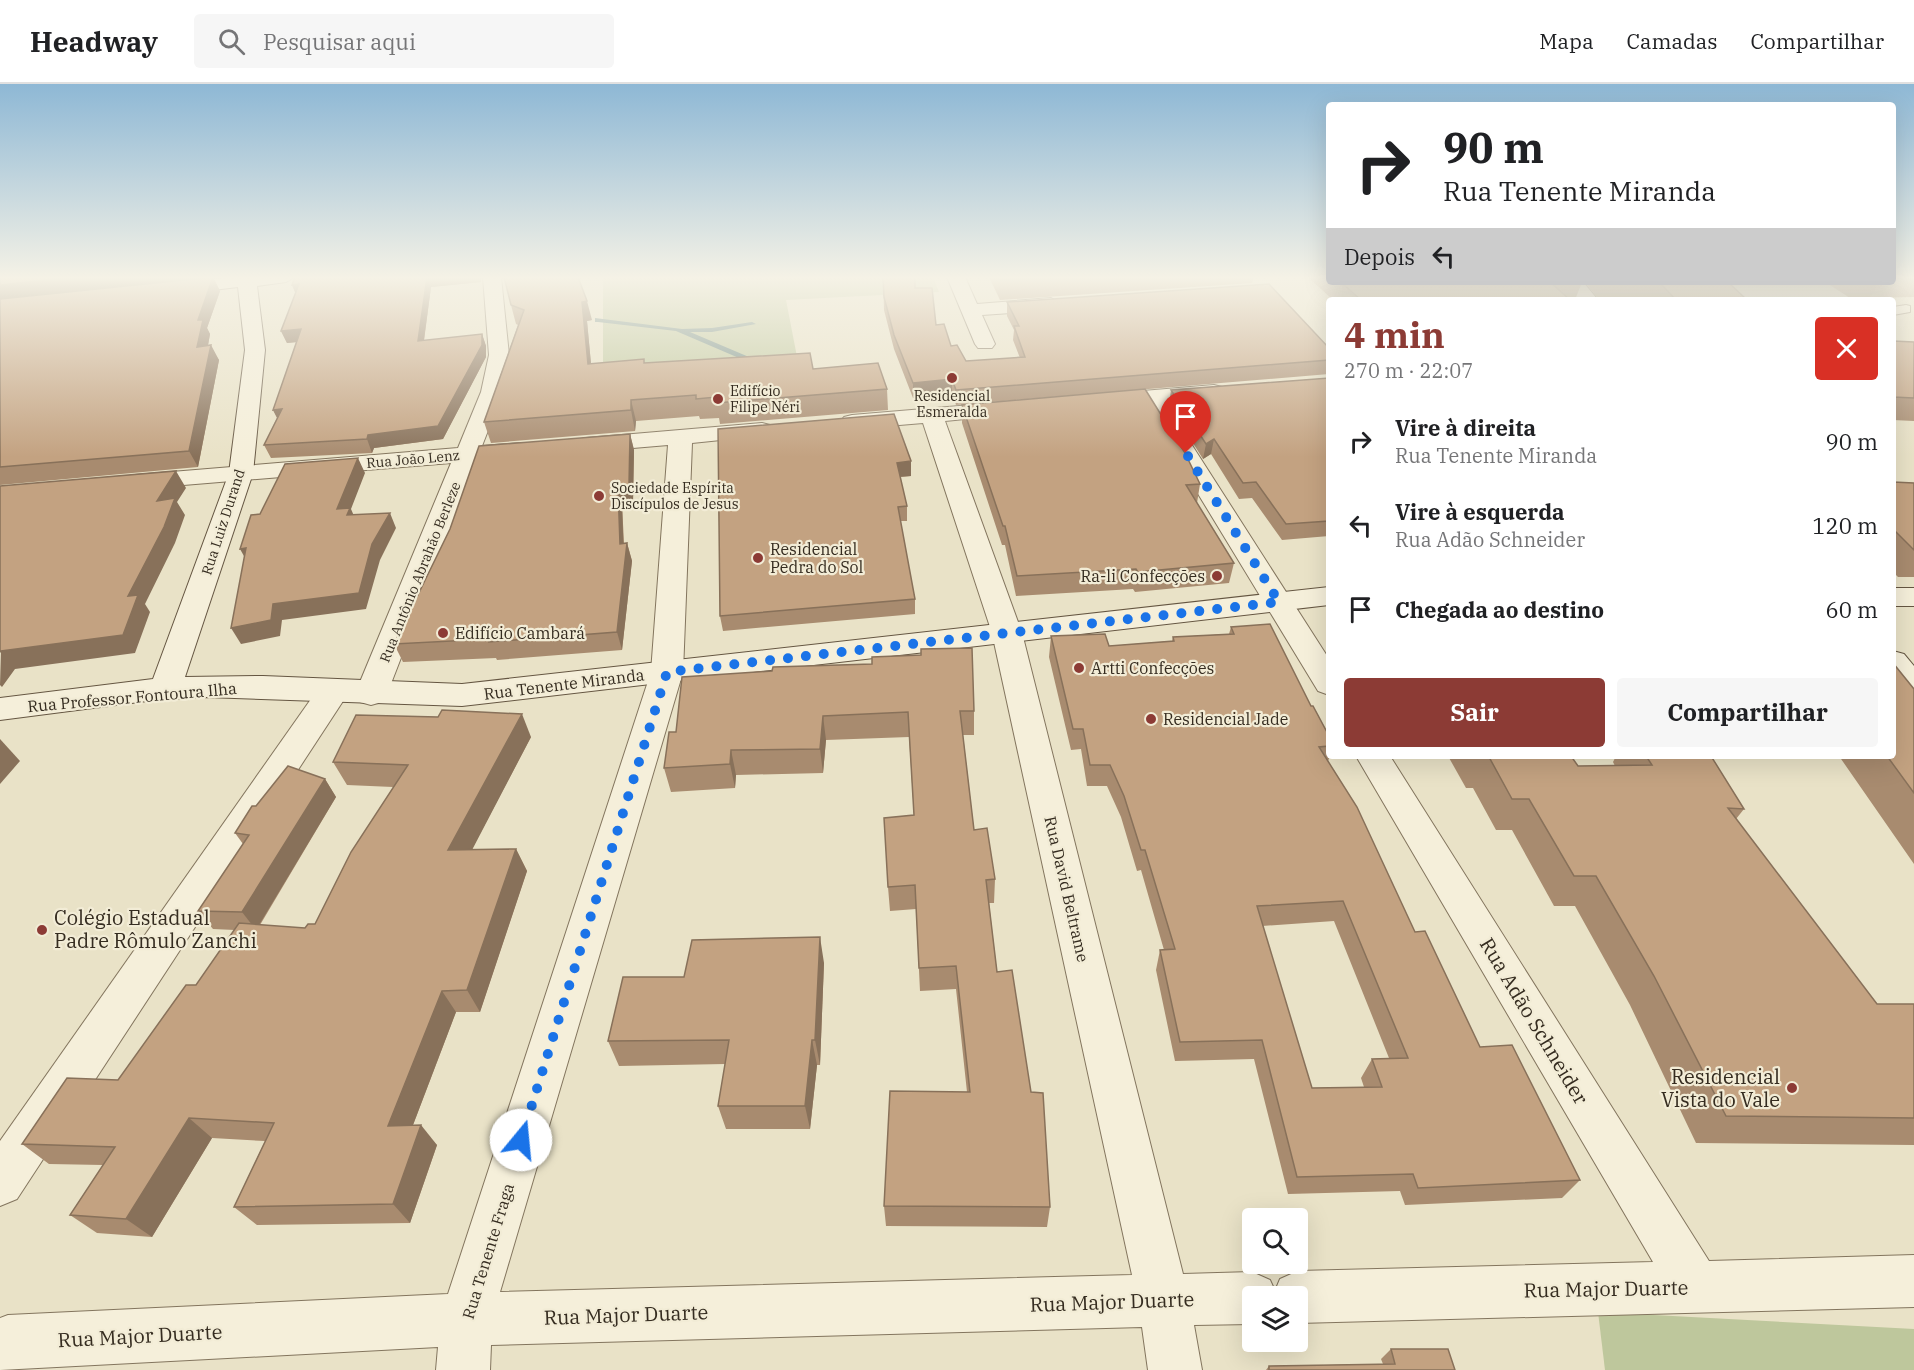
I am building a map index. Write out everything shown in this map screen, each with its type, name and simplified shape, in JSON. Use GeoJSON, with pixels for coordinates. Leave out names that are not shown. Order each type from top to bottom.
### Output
{"type":"FeatureCollection","features":[{"type":"Feature","properties":{"kind":"street","name":"Rua Luiz Durand"},"geometry":{"type":"LineString","coordinates":[[165,690],[241,473],[255,350],[253,337]]}},
{"type":"Feature","properties":{"kind":"street","name":"Rua Antônio Abrahão Berleze"},"geometry":{"type":"LineString","coordinates":[[0,1182],[352,692],[467,455],[492,392],[500,355],[498,337]]}},
{"type":"Feature","properties":{"kind":"street"},"geometry":{"type":"LineString","coordinates":[[982,337],[985,344]]}},
{"type":"Feature","properties":{"kind":"street"},"geometry":{"type":"LineString","coordinates":[[1082,403],[1234,390]]}},
{"type":"Feature","properties":{"kind":"street"},"geometry":{"type":"LineString","coordinates":[[1150,398],[1326,679]]}},
{"type":"Feature","properties":{"kind":"street"},"geometry":{"type":"LineString","coordinates":[[829,424],[1024,408]]}},
{"type":"Feature","properties":{"kind":"street","name":"Rua David Beltrame"},"geometry":{"type":"LineString","coordinates":[[932,416],[1007,633],[1164,1300],[1175,1370]]}},
{"type":"Feature","properties":{"kind":"street"},"geometry":{"type":"LineString","coordinates":[[562,447],[783,428]]}},
{"type":"Feature","properties":{"kind":"street","name":"Rua Tenente Fraga"},"geometry":{"type":"LineString","coordinates":[[463,1370],[466,1319],[667,672],[680,437]]}},
{"type":"Feature","properties":{"kind":"street","name":"Rua João Lenz"},"geometry":{"type":"LineString","coordinates":[[113,484],[538,449]]}},
{"type":"Feature","properties":{"kind":"street","name":"Rua Tenente Miranda"},"geometry":{"type":"LineString","coordinates":[[352,692],[462,695],[1326,596]]}},
{"type":"Feature","properties":{"kind":"street"},"geometry":{"type":"LineString","coordinates":[[1896,597],[1914,597]]}},
{"type":"Feature","properties":{"kind":"street"},"geometry":{"type":"LineString","coordinates":[[1896,665],[1914,686]]}},
{"type":"Feature","properties":{"kind":"street","name":"Rua Professor Fontoura Ilha"},"geometry":{"type":"LineString","coordinates":[[0,709],[165,690],[234,686],[352,692]]}},
{"type":"Feature","properties":{"kind":"street","name":"Rua Adão Schneider"},"geometry":{"type":"LineString","coordinates":[[1375,759],[1696,1287]]}},
{"type":"Feature","properties":{"kind":"street","name":"Rua Major Duarte"},"geometry":{"type":"LineString","coordinates":[[1308,1297],[1914,1281]]}},
{"type":"Feature","properties":{"kind":"street","name":"Rua Major Duarte"},"geometry":{"type":"LineString","coordinates":[[0,1345],[8,1342],[466,1319],[1242,1298]]}},
{"type":"Feature","properties":{"kind":"green space"},"geometry":{"type":"Polygon","coordinates":[[[603,337],[793,337],[798,362],[603,376],[603,337]]]}},
{"type":"Feature","properties":{"kind":"green space"},"geometry":{"type":"Polygon","coordinates":[[[1598,1312],[1914,1329],[1914,1370],[1605,1370],[1598,1312]]]}},
{"type":"Feature","properties":{"kind":"building"},"geometry":{"type":"Polygon","coordinates":[[[0,337],[199,337],[197,347],[211,345],[189,451],[0,467],[0,337]]]}},
{"type":"Feature","properties":{"kind":"building"},"geometry":{"type":"Polygon","coordinates":[[[298,337],[419,337],[418,341],[482,337],[482,345],[438,426],[368,435],[367,439],[264,445],[282,409],[273,410],[298,337]]]}},
{"type":"Feature","properties":{"kind":"building"},"geometry":{"type":"Polygon","coordinates":[[[514,337],[585,337],[588,364],[644,359],[644,363],[810,353],[813,369],[878,363],[887,389],[716,403],[716,397],[696,399],[696,395],[631,400],[631,410],[484,422],[514,337]]]}},
{"type":"Feature","properties":{"kind":"building"},"geometry":{"type":"Polygon","coordinates":[[[895,337],[948,337],[951,346],[957,345],[966,361],[1025,357],[1018,337],[1319,337],[1326,345],[1326,360],[956,390],[952,379],[913,383],[895,337]]]}},
{"type":"Feature","properties":{"kind":"building"},"geometry":{"type":"Polygon","coordinates":[[[1896,341],[1914,342],[1914,398],[1896,397],[1896,341]]]}},
{"type":"Feature","properties":{"kind":"building"},"geometry":{"type":"Polygon","coordinates":[[[1326,378],[1326,521],[1286,524],[1256,482],[1243,483],[1214,439],[1206,444],[1171,390],[1326,378]]]}},
{"type":"Feature","properties":{"kind":"building"},"geometry":{"type":"Polygon","coordinates":[[[1145,389],[1185,453],[1200,484],[1186,485],[1234,563],[1138,572],[1136,569],[1017,576],[1005,526],[1003,526],[962,405],[1145,389]]]}},
{"type":"Feature","properties":{"kind":"building"},"geometry":{"type":"Polygon","coordinates":[[[894,414],[911,461],[897,463],[907,506],[898,507],[915,599],[720,616],[718,429],[894,414]]]}},
{"type":"Feature","properties":{"kind":"building"},"geometry":{"type":"Polygon","coordinates":[[[630,434],[629,485],[618,487],[620,544],[627,543],[617,632],[489,642],[490,639],[394,644],[450,529],[479,446],[630,434]]]}},
{"type":"Feature","properties":{"kind":"building"},"geometry":{"type":"Polygon","coordinates":[[[358,458],[337,509],[350,508],[347,515],[390,513],[372,544],[359,593],[273,604],[271,620],[231,628],[246,548],[240,549],[251,515],[260,514],[285,464],[358,458]]]}},
{"type":"Feature","properties":{"kind":"building"},"geometry":{"type":"Polygon","coordinates":[[[176,471],[157,501],[175,498],[164,527],[128,596],[138,595],[123,635],[0,652],[0,486],[176,471]]]}},
{"type":"Feature","properties":{"kind":"building"},"geometry":{"type":"Polygon","coordinates":[[[1896,482],[1914,483],[1914,550],[1896,532],[1896,482]]]}},
{"type":"Feature","properties":{"kind":"building"},"geometry":{"type":"Polygon","coordinates":[[[1270,624],[1311,706],[1326,730],[1326,746],[1319,747],[1357,807],[1415,932],[1425,931],[1480,1047],[1512,1045],[1580,1180],[1418,1188],[1413,1174],[1297,1177],[1262,1040],[1180,1042],[1160,950],[1175,949],[1145,850],[1141,850],[1124,796],[1110,765],[1090,765],[1083,729],[1073,729],[1051,636],[1105,634],[1109,646],[1174,641],[1173,637],[1234,634],[1231,627],[1270,624]],[[1343,901],[1257,906],[1312,1088],[1382,1087],[1372,1059],[1408,1058],[1343,901]]]}},
{"type":"Feature","properties":{"kind":"building"},"geometry":{"type":"Polygon","coordinates":[[[972,648],[974,711],[960,711],[974,830],[987,828],[995,879],[986,880],[997,972],[1012,970],[1031,1092],[1043,1093],[1050,1207],[884,1206],[890,1091],[970,1092],[956,966],[919,968],[915,885],[888,887],[884,818],[914,815],[908,712],[823,716],[820,749],[731,750],[730,764],[664,768],[669,732],[676,732],[682,677],[772,671],[773,667],[872,664],[872,657],[921,655],[921,649],[972,648]]]}},
{"type":"Feature","properties":{"kind":"building"},"geometry":{"type":"Polygon","coordinates":[[[1896,667],[1914,689],[1914,793],[1889,759],[1896,759],[1896,667]]]}},
{"type":"Feature","properties":{"kind":"building"},"geometry":{"type":"Polygon","coordinates":[[[442,710],[522,714],[448,850],[516,849],[467,990],[442,991],[388,1126],[421,1125],[393,1204],[234,1207],[274,1123],[189,1118],[126,1219],[70,1215],[115,1147],[22,1144],[67,1078],[118,1080],[186,985],[196,985],[239,923],[305,928],[308,924],[315,924],[351,852],[408,765],[333,762],[356,715],[438,717],[442,710]]]}},
{"type":"Feature","properties":{"kind":"building"},"geometry":{"type":"Polygon","coordinates":[[[1490,759],[1573,759],[1578,766],[1652,765],[1648,759],[1713,759],[1744,809],[1728,808],[1877,1004],[1914,1004],[1914,1118],[1726,1116],[1654,976],[1596,876],[1574,876],[1529,799],[1512,799],[1490,759]]]}},
{"type":"Feature","properties":{"kind":"building"},"geometry":{"type":"Polygon","coordinates":[[[288,766],[325,779],[242,912],[198,911],[249,835],[235,833],[252,806],[256,806],[288,766]]]}},
{"type":"Feature","properties":{"kind":"building"},"geometry":{"type":"Polygon","coordinates":[[[820,937],[815,1040],[812,1040],[805,1106],[718,1106],[729,1040],[608,1041],[623,977],[684,977],[692,940],[820,937]]]}},
{"type":"Feature","properties":{"kind":"building"},"geometry":{"type":"Polygon","coordinates":[[[1391,1349],[1448,1349],[1455,1370],[1269,1370],[1269,1366],[1395,1364],[1391,1349]]]}},
{"type":"Feature","properties":{"kind":"waterway"},"geometry":{"type":"LineString","coordinates":[[695,337],[746,359]]}},
{"type":"Feature","properties":{"kind":"place","name":"Residencial Esmeralda"},"geometry":{"type":"Point","coordinates":[952,378]}},
{"type":"Feature","properties":{"kind":"place","name":"Edifício Filipe Néri"},"geometry":{"type":"Point","coordinates":[718,399]}},
{"type":"Feature","properties":{"kind":"place","name":"Sociedade Espírita Discípulos de Jesus"},"geometry":{"type":"Point","coordinates":[599,496]}},
{"type":"Feature","properties":{"kind":"place","name":"Residencial Pedra do Sol"},"geometry":{"type":"Point","coordinates":[758,558]}},
{"type":"Feature","properties":{"kind":"place","name":"Ra-li Confecções"},"geometry":{"type":"Point","coordinates":[1217,576]}},
{"type":"Feature","properties":{"kind":"place","name":"Edifício Cambará"},"geometry":{"type":"Point","coordinates":[443,633]}},
{"type":"Feature","properties":{"kind":"place","name":"Artti Confecções"},"geometry":{"type":"Point","coordinates":[1079,668]}},
{"type":"Feature","properties":{"kind":"place","name":"Residencial Jade"},"geometry":{"type":"Point","coordinates":[1151,719]}},
{"type":"Feature","properties":{"kind":"place","name":"Colégio Estadual Padre Rômulo Zanchi"},"geometry":{"type":"Point","coordinates":[42,930]}},
{"type":"Feature","properties":{"kind":"place","name":"Residencial Vista do Vale"},"geometry":{"type":"Point","coordinates":[1792,1088]}},
{"type":"Feature","properties":{"kind":"route"},"geometry":{"type":"LineString","coordinates":[[521,1140],[667,672],[1279,602],[1186,453]]}}]}
